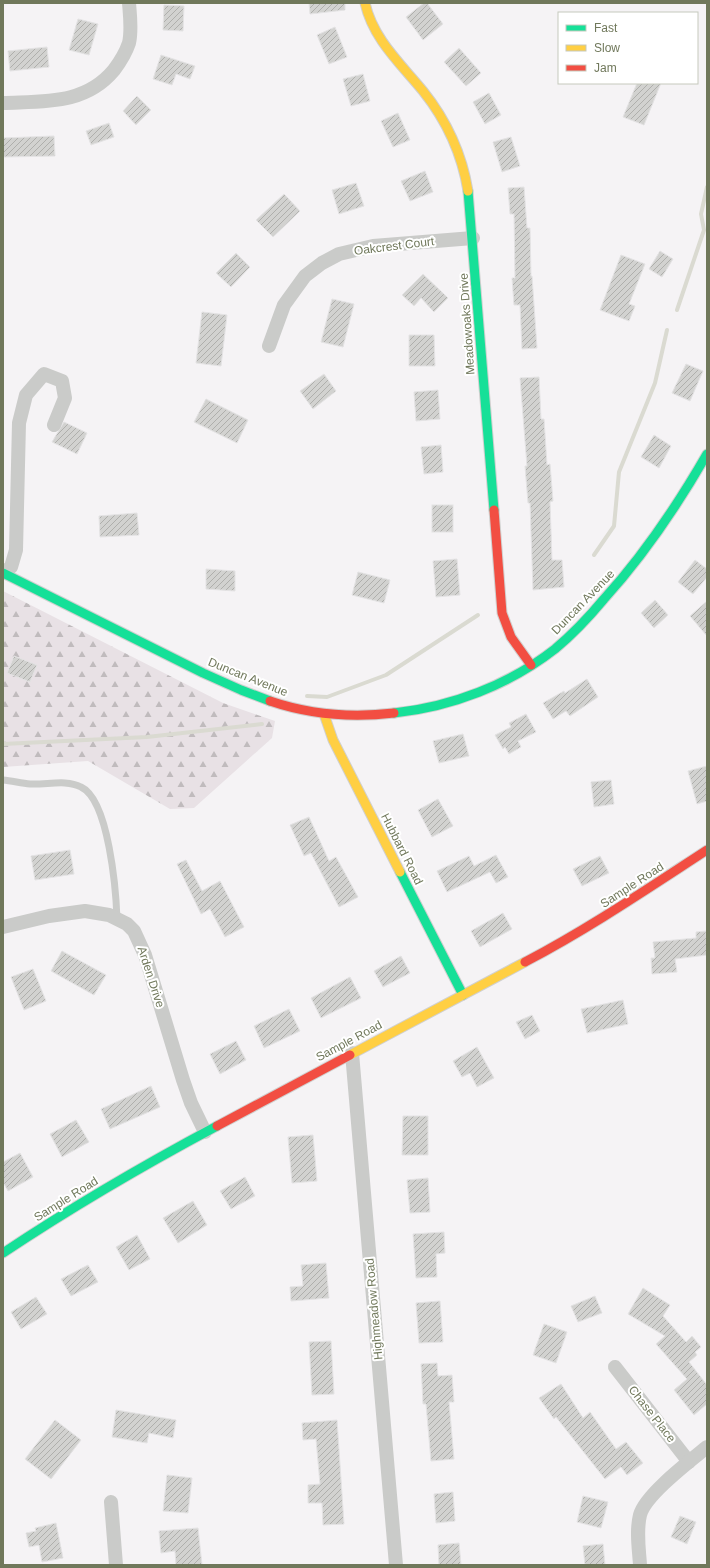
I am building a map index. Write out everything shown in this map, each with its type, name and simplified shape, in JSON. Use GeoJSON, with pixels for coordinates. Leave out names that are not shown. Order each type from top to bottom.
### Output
{"type":"FeatureCollection","features":[{"type":"Feature","properties":{"kind":"street"},"geometry":{"type":"LineString","coordinates":[[3,103],[66,99],[84,93],[100,84],[117,66],[129,44],[129,3]]}},
{"type":"Feature","properties":{"kind":"street","name":"Meadowoaks Drive"},"geometry":{"type":"LineString","coordinates":[[364,3],[377,35],[432,102],[452,138],[461,159],[466,178],[470,201],[502,613],[511,637],[531,665]]}},
{"type":"Feature","properties":{"kind":"street","name":"Oakcrest Court"},"geometry":{"type":"LineString","coordinates":[[269,346],[284,305],[305,276],[322,263],[339,254],[373,246],[473,238]]}},
{"type":"Feature","properties":{"kind":"street"},"geometry":{"type":"LineString","coordinates":[[3,573],[11,567],[16,550],[20,423],[26,395],[44,374],[62,381],[65,398],[54,425]]}},
{"type":"Feature","properties":{"kind":"street","name":"Duncan Avenue"},"geometry":{"type":"LineString","coordinates":[[3,573],[178,661],[230,685],[278,704],[324,714],[353,716],[384,714],[435,707],[460,700],[494,686],[531,665],[551,652],[585,621],[640,556],[675,507],[707,454]]}},
{"type":"Feature","properties":{"kind":"street","name":"Hubbard Road"},"geometry":{"type":"LineString","coordinates":[[324,714],[333,740],[463,994]]}},
{"type":"Feature","properties":{"kind":"street","name":"Sample Road"},"geometry":{"type":"LineString","coordinates":[[3,1253],[102,1190],[205,1132],[567,940],[619,908],[707,850]]}},
{"type":"Feature","properties":{"kind":"street","name":"Arden Drive"},"geometry":{"type":"LineString","coordinates":[[3,927],[70,912],[98,912],[118,919],[127,924],[134,931],[145,955],[191,1103],[205,1132]]}},
{"type":"Feature","properties":{"kind":"street","name":"Highmeadow Road"},"geometry":{"type":"LineString","coordinates":[[352,1053],[396,1565]]}},
{"type":"Feature","properties":{"kind":"street","name":"Chase Place"},"geometry":{"type":"LineString","coordinates":[[615,1367],[689,1462]]}},
{"type":"Feature","properties":{"kind":"street"},"geometry":{"type":"LineString","coordinates":[[640,1565],[638,1529],[640,1515],[644,1507],[652,1496],[707,1447]]}},
{"type":"Feature","properties":{"kind":"street"},"geometry":{"type":"LineString","coordinates":[[110,1502],[116,1565]]}},
{"type":"Feature","properties":{"kind":"lane"},"geometry":{"type":"LineString","coordinates":[[3,780],[31,784],[64,783],[82,787],[89,794],[94,801],[106,832],[112,864],[118,919]]}},
{"type":"Feature","properties":{"kind":"green space"},"geometry":{"type":"Polygon","coordinates":[[[3,591],[223,703],[275,721],[272,738],[194,808],[170,809],[88,761],[3,767],[3,591]]]}},
{"type":"Feature","properties":{"kind":"building"},"geometry":{"type":"Polygon","coordinates":[[[309,3],[345,3],[345,10],[310,14],[309,3]]]}},
{"type":"Feature","properties":{"kind":"building"},"geometry":{"type":"Polygon","coordinates":[[[424,3],[427,3],[443,24],[423,40],[406,17],[424,3]]]}},
{"type":"Feature","properties":{"kind":"building"},"geometry":{"type":"Polygon","coordinates":[[[164,5],[184,6],[183,31],[163,30],[164,5]]]}},
{"type":"Feature","properties":{"kind":"building"},"geometry":{"type":"Polygon","coordinates":[[[78,19],[98,24],[89,55],[69,50],[78,19]]]}},
{"type":"Feature","properties":{"kind":"building"},"geometry":{"type":"Polygon","coordinates":[[[335,27],[347,57],[329,64],[317,35],[335,27]]]}},
{"type":"Feature","properties":{"kind":"building"},"geometry":{"type":"Polygon","coordinates":[[[47,47],[49,67],[10,71],[8,51],[47,47]]]}},
{"type":"Feature","properties":{"kind":"building"},"geometry":{"type":"Polygon","coordinates":[[[459,48],[481,73],[466,86],[444,62],[459,48]]]}},
{"type":"Feature","properties":{"kind":"building"},"geometry":{"type":"Polygon","coordinates":[[[161,55],[195,66],[190,79],[176,74],[172,85],[153,79],[161,55]]]}},
{"type":"Feature","properties":{"kind":"building"},"geometry":{"type":"Polygon","coordinates":[[[363,74],[370,101],[351,106],[343,79],[363,74]]]}},
{"type":"Feature","properties":{"kind":"building"},"geometry":{"type":"Polygon","coordinates":[[[637,84],[661,84],[644,125],[623,117],[637,84]]]}},
{"type":"Feature","properties":{"kind":"building"},"geometry":{"type":"Polygon","coordinates":[[[489,93],[501,115],[485,124],[473,102],[489,93]]]}},
{"type":"Feature","properties":{"kind":"building"},"geometry":{"type":"Polygon","coordinates":[[[137,96],[151,110],[136,125],[123,111],[137,96]]]}},
{"type":"Feature","properties":{"kind":"building"},"geometry":{"type":"Polygon","coordinates":[[[398,113],[410,140],[393,147],[381,121],[398,113]]]}},
{"type":"Feature","properties":{"kind":"building"},"geometry":{"type":"Polygon","coordinates":[[[109,123],[114,137],[91,145],[86,131],[109,123]]]}},
{"type":"Feature","properties":{"kind":"building"},"geometry":{"type":"Polygon","coordinates":[[[54,136],[55,156],[3,157],[3,138],[54,136]]]}},
{"type":"Feature","properties":{"kind":"building"},"geometry":{"type":"Polygon","coordinates":[[[511,137],[520,166],[502,172],[493,142],[511,137]]]}},
{"type":"Feature","properties":{"kind":"building"},"geometry":{"type":"Polygon","coordinates":[[[425,171],[433,192],[410,201],[401,181],[425,171]]]}},
{"type":"Feature","properties":{"kind":"building"},"geometry":{"type":"Polygon","coordinates":[[[356,183],[364,206],[339,214],[332,190],[356,183]]]}},
{"type":"Feature","properties":{"kind":"building"},"geometry":{"type":"Polygon","coordinates":[[[524,187],[527,228],[530,228],[531,276],[537,348],[522,349],[520,305],[514,305],[512,278],[515,278],[514,214],[510,214],[508,188],[524,187]]]}},
{"type":"Feature","properties":{"kind":"building"},"geometry":{"type":"Polygon","coordinates":[[[284,194],[300,211],[273,237],[256,220],[284,194]]]}},
{"type":"Feature","properties":{"kind":"building"},"geometry":{"type":"Polygon","coordinates":[[[660,251],[673,259],[662,277],[649,269],[660,251]]]}},
{"type":"Feature","properties":{"kind":"building"},"geometry":{"type":"Polygon","coordinates":[[[236,253],[250,267],[231,287],[216,273],[236,253]]]}},
{"type":"Feature","properties":{"kind":"building"},"geometry":{"type":"Polygon","coordinates":[[[621,255],[645,264],[629,304],[635,306],[629,321],[600,310],[621,255]]]}},
{"type":"Feature","properties":{"kind":"building"},"geometry":{"type":"Polygon","coordinates":[[[423,274],[448,298],[434,312],[421,298],[414,306],[402,295],[423,274]]]}},
{"type":"Feature","properties":{"kind":"building"},"geometry":{"type":"Polygon","coordinates":[[[332,299],[354,304],[343,347],[321,342],[332,299]]]}},
{"type":"Feature","properties":{"kind":"building"},"geometry":{"type":"Polygon","coordinates":[[[202,312],[227,315],[221,366],[196,363],[202,312]]]}},
{"type":"Feature","properties":{"kind":"building"},"geometry":{"type":"Polygon","coordinates":[[[409,335],[434,335],[435,366],[409,366],[409,335]]]}},
{"type":"Feature","properties":{"kind":"building"},"geometry":{"type":"Polygon","coordinates":[[[686,364],[703,371],[690,401],[672,393],[686,364]]]}},
{"type":"Feature","properties":{"kind":"building"},"geometry":{"type":"Polygon","coordinates":[[[324,374],[336,391],[313,409],[300,391],[324,374]]]}},
{"type":"Feature","properties":{"kind":"building"},"geometry":{"type":"Polygon","coordinates":[[[539,377],[541,419],[544,419],[547,465],[550,464],[553,501],[550,502],[552,560],[562,560],[564,587],[533,590],[530,503],[528,503],[525,466],[527,466],[520,378],[539,377]]]}},
{"type":"Feature","properties":{"kind":"building"},"geometry":{"type":"Polygon","coordinates":[[[438,390],[440,419],[416,421],[414,392],[438,390]]]}},
{"type":"Feature","properties":{"kind":"building"},"geometry":{"type":"Polygon","coordinates":[[[206,399],[248,420],[237,443],[194,422],[206,399]]]}},
{"type":"Feature","properties":{"kind":"building"},"geometry":{"type":"Polygon","coordinates":[[[64,422],[87,433],[77,454],[52,442],[64,422]]]}},
{"type":"Feature","properties":{"kind":"building"},"geometry":{"type":"Polygon","coordinates":[[[654,435],[671,446],[659,468],[641,457],[654,435]]]}},
{"type":"Feature","properties":{"kind":"building"},"geometry":{"type":"Polygon","coordinates":[[[441,445],[443,472],[424,474],[421,447],[441,445]]]}},
{"type":"Feature","properties":{"kind":"building"},"geometry":{"type":"Polygon","coordinates":[[[432,505],[453,505],[453,532],[432,532],[432,505]]]}},
{"type":"Feature","properties":{"kind":"building"},"geometry":{"type":"Polygon","coordinates":[[[137,513],[139,535],[100,537],[99,516],[137,513]]]}},
{"type":"Feature","properties":{"kind":"building"},"geometry":{"type":"Polygon","coordinates":[[[457,559],[460,595],[436,597],[433,561],[457,559]]]}},
{"type":"Feature","properties":{"kind":"building"},"geometry":{"type":"Polygon","coordinates":[[[695,560],[707,569],[707,577],[693,594],[678,582],[695,560]]]}},
{"type":"Feature","properties":{"kind":"building"},"geometry":{"type":"Polygon","coordinates":[[[206,569],[235,571],[235,591],[206,589],[206,569]]]}},
{"type":"Feature","properties":{"kind":"building"},"geometry":{"type":"Polygon","coordinates":[[[358,572],[390,580],[384,603],[352,595],[358,572]]]}},
{"type":"Feature","properties":{"kind":"building"},"geometry":{"type":"Polygon","coordinates":[[[655,600],[668,615],[654,628],[641,613],[655,600]]]}},
{"type":"Feature","properties":{"kind":"building"},"geometry":{"type":"Polygon","coordinates":[[[707,601],[707,636],[690,616],[707,601]]]}},
{"type":"Feature","properties":{"kind":"building"},"geometry":{"type":"Polygon","coordinates":[[[14,656],[37,665],[30,682],[7,673],[14,656]]]}},
{"type":"Feature","properties":{"kind":"building"},"geometry":{"type":"Polygon","coordinates":[[[587,679],[598,697],[570,716],[566,711],[553,719],[543,703],[564,691],[565,693],[587,679]]]}},
{"type":"Feature","properties":{"kind":"building"},"geometry":{"type":"Polygon","coordinates":[[[526,714],[536,732],[518,741],[521,747],[509,754],[505,747],[503,749],[495,735],[511,727],[509,723],[526,714]]]}},
{"type":"Feature","properties":{"kind":"building"},"geometry":{"type":"Polygon","coordinates":[[[463,734],[469,756],[439,763],[433,741],[463,734]]]}},
{"type":"Feature","properties":{"kind":"building"},"geometry":{"type":"Polygon","coordinates":[[[707,766],[707,801],[697,804],[688,771],[707,766]]]}},
{"type":"Feature","properties":{"kind":"building"},"geometry":{"type":"Polygon","coordinates":[[[611,780],[614,804],[594,807],[591,782],[611,780]]]}},
{"type":"Feature","properties":{"kind":"building"},"geometry":{"type":"Polygon","coordinates":[[[438,799],[453,826],[432,837],[418,810],[438,799]]]}},
{"type":"Feature","properties":{"kind":"building"},"geometry":{"type":"Polygon","coordinates":[[[309,817],[329,861],[336,857],[358,897],[339,907],[311,853],[304,856],[290,825],[309,817]]]}},
{"type":"Feature","properties":{"kind":"building"},"geometry":{"type":"Polygon","coordinates":[[[70,850],[74,874],[35,880],[31,856],[70,850]]]}},
{"type":"Feature","properties":{"kind":"building"},"geometry":{"type":"Polygon","coordinates":[[[496,855],[508,877],[496,883],[490,872],[447,892],[437,871],[469,856],[474,866],[496,855]]]}},
{"type":"Feature","properties":{"kind":"building"},"geometry":{"type":"Polygon","coordinates":[[[600,856],[609,873],[582,886],[573,869],[600,856]]]}},
{"type":"Feature","properties":{"kind":"building"},"geometry":{"type":"Polygon","coordinates":[[[186,860],[202,891],[220,881],[244,927],[225,937],[210,909],[201,914],[177,864],[186,860]]]}},
{"type":"Feature","properties":{"kind":"building"},"geometry":{"type":"Polygon","coordinates":[[[503,913],[512,929],[480,947],[471,931],[503,913]]]}},
{"type":"Feature","properties":{"kind":"building"},"geometry":{"type":"Polygon","coordinates":[[[706,931],[707,955],[675,959],[677,972],[652,974],[651,958],[655,958],[653,942],[696,938],[696,932],[706,931]]]}},
{"type":"Feature","properties":{"kind":"building"},"geometry":{"type":"Polygon","coordinates":[[[62,951],[106,975],[94,995],[51,971],[62,951]]]}},
{"type":"Feature","properties":{"kind":"building"},"geometry":{"type":"Polygon","coordinates":[[[401,956],[410,973],[383,987],[374,971],[401,956]]]}},
{"type":"Feature","properties":{"kind":"building"},"geometry":{"type":"Polygon","coordinates":[[[33,969],[46,1001],[24,1010],[11,977],[33,969]]]}},
{"type":"Feature","properties":{"kind":"building"},"geometry":{"type":"Polygon","coordinates":[[[350,977],[361,998],[321,1018],[311,998],[350,977]]]}},
{"type":"Feature","properties":{"kind":"building"},"geometry":{"type":"Polygon","coordinates":[[[623,1000],[628,1024],[587,1033],[581,1009],[623,1000]]]}},
{"type":"Feature","properties":{"kind":"building"},"geometry":{"type":"Polygon","coordinates":[[[289,1009],[300,1031],[264,1048],[254,1026],[289,1009]]]}},
{"type":"Feature","properties":{"kind":"building"},"geometry":{"type":"Polygon","coordinates":[[[532,1015],[540,1031],[525,1039],[516,1022],[532,1015]]]}},
{"type":"Feature","properties":{"kind":"building"},"geometry":{"type":"Polygon","coordinates":[[[236,1041],[246,1060],[220,1074],[210,1054],[236,1041]]]}},
{"type":"Feature","properties":{"kind":"building"},"geometry":{"type":"Polygon","coordinates":[[[477,1047],[494,1078],[477,1087],[470,1073],[462,1077],[453,1061],[477,1047]]]}},
{"type":"Feature","properties":{"kind":"building"},"geometry":{"type":"Polygon","coordinates":[[[151,1086],[160,1107],[110,1129],[101,1109],[151,1086]]]}},
{"type":"Feature","properties":{"kind":"building"},"geometry":{"type":"Polygon","coordinates":[[[403,1116],[428,1116],[428,1155],[402,1155],[403,1116]]]}},
{"type":"Feature","properties":{"kind":"building"},"geometry":{"type":"Polygon","coordinates":[[[76,1120],[89,1142],[62,1157],[50,1134],[76,1120]]]}},
{"type":"Feature","properties":{"kind":"building"},"geometry":{"type":"Polygon","coordinates":[[[313,1135],[317,1181],[292,1183],[288,1137],[313,1135]]]}},
{"type":"Feature","properties":{"kind":"building"},"geometry":{"type":"Polygon","coordinates":[[[20,1153],[33,1177],[8,1191],[3,1182],[3,1162],[20,1153]]]}},
{"type":"Feature","properties":{"kind":"building"},"geometry":{"type":"Polygon","coordinates":[[[245,1177],[255,1196],[231,1209],[220,1191],[245,1177]]]}},
{"type":"Feature","properties":{"kind":"building"},"geometry":{"type":"Polygon","coordinates":[[[428,1178],[430,1212],[410,1213],[407,1180],[428,1178]]]}},
{"type":"Feature","properties":{"kind":"building"},"geometry":{"type":"Polygon","coordinates":[[[193,1201],[207,1225],[178,1243],[163,1218],[193,1201]]]}},
{"type":"Feature","properties":{"kind":"building"},"geometry":{"type":"Polygon","coordinates":[[[444,1232],[445,1253],[436,1254],[437,1277],[416,1278],[413,1234],[444,1232]]]}},
{"type":"Feature","properties":{"kind":"building"},"geometry":{"type":"Polygon","coordinates":[[[137,1235],[150,1259],[129,1270],[116,1247],[137,1235]]]}},
{"type":"Feature","properties":{"kind":"building"},"geometry":{"type":"Polygon","coordinates":[[[326,1263],[329,1298],[291,1301],[290,1287],[303,1286],[301,1265],[326,1263]]]}},
{"type":"Feature","properties":{"kind":"building"},"geometry":{"type":"Polygon","coordinates":[[[88,1265],[98,1282],[71,1296],[61,1279],[88,1265]]]}},
{"type":"Feature","properties":{"kind":"building"},"geometry":{"type":"Polygon","coordinates":[[[643,1288],[670,1305],[663,1316],[686,1342],[692,1336],[701,1347],[695,1352],[697,1355],[689,1362],[707,1385],[707,1404],[694,1415],[674,1390],[687,1379],[656,1344],[665,1336],[628,1314],[643,1288]]]}},
{"type":"Feature","properties":{"kind":"building"},"geometry":{"type":"Polygon","coordinates":[[[595,1296],[602,1313],[578,1322],[571,1306],[595,1296]]]}},
{"type":"Feature","properties":{"kind":"building"},"geometry":{"type":"Polygon","coordinates":[[[36,1297],[47,1314],[21,1329],[11,1312],[36,1297]]]}},
{"type":"Feature","properties":{"kind":"building"},"geometry":{"type":"Polygon","coordinates":[[[440,1301],[443,1342],[419,1343],[416,1303],[440,1301]]]}},
{"type":"Feature","properties":{"kind":"building"},"geometry":{"type":"Polygon","coordinates":[[[544,1324],[567,1332],[556,1363],[533,1355],[544,1324]]]}},
{"type":"Feature","properties":{"kind":"building"},"geometry":{"type":"Polygon","coordinates":[[[331,1341],[334,1394],[312,1395],[309,1342],[331,1341]]]}},
{"type":"Feature","properties":{"kind":"building"},"geometry":{"type":"Polygon","coordinates":[[[437,1363],[438,1376],[452,1375],[454,1402],[449,1402],[454,1459],[431,1461],[426,1404],[423,1404],[421,1364],[437,1363]]]}},
{"type":"Feature","properties":{"kind":"building"},"geometry":{"type":"Polygon","coordinates":[[[561,1384],[583,1418],[590,1412],[616,1449],[626,1442],[643,1463],[627,1475],[621,1467],[605,1479],[556,1417],[554,1419],[539,1398],[561,1384]]]}},
{"type":"Feature","properties":{"kind":"building"},"geometry":{"type":"Polygon","coordinates":[[[116,1410],[176,1420],[173,1438],[149,1433],[147,1443],[112,1437],[116,1410]]]}},
{"type":"Feature","properties":{"kind":"building"},"geometry":{"type":"Polygon","coordinates":[[[55,1420],[81,1440],[51,1479],[25,1459],[55,1420]]]}},
{"type":"Feature","properties":{"kind":"building"},"geometry":{"type":"Polygon","coordinates":[[[337,1420],[344,1524],[323,1525],[322,1503],[308,1503],[308,1485],[320,1484],[316,1439],[303,1440],[302,1423],[337,1420]]]}},
{"type":"Feature","properties":{"kind":"building"},"geometry":{"type":"Polygon","coordinates":[[[167,1475],[192,1478],[188,1513],[163,1511],[167,1475]]]}},
{"type":"Feature","properties":{"kind":"building"},"geometry":{"type":"Polygon","coordinates":[[[453,1492],[455,1521],[436,1523],[434,1494],[453,1492]]]}},
{"type":"Feature","properties":{"kind":"building"},"geometry":{"type":"Polygon","coordinates":[[[583,1496],[608,1502],[601,1528],[577,1522],[583,1496]]]}},
{"type":"Feature","properties":{"kind":"building"},"geometry":{"type":"Polygon","coordinates":[[[680,1516],[696,1522],[687,1544],[671,1537],[680,1516]]]}},
{"type":"Feature","properties":{"kind":"building"},"geometry":{"type":"Polygon","coordinates":[[[56,1523],[63,1558],[42,1562],[39,1545],[29,1547],[26,1533],[36,1531],[35,1528],[56,1523]]]}},
{"type":"Feature","properties":{"kind":"building"},"geometry":{"type":"Polygon","coordinates":[[[198,1528],[202,1565],[176,1565],[175,1551],[161,1553],[159,1531],[198,1528]]]}},
{"type":"Feature","properties":{"kind":"building"},"geometry":{"type":"Polygon","coordinates":[[[459,1543],[461,1565],[439,1565],[438,1545],[459,1543]]]}},
{"type":"Feature","properties":{"kind":"building"},"geometry":{"type":"Polygon","coordinates":[[[603,1544],[605,1565],[585,1565],[583,1546],[603,1544]]]}},
{"type":"Feature","properties":{"kind":"waterway"},"geometry":{"type":"LineString","coordinates":[[677,310],[704,230],[701,214],[707,187]]}},
{"type":"Feature","properties":{"kind":"waterway"},"geometry":{"type":"LineString","coordinates":[[594,555],[614,526],[619,472],[655,383],[667,330]]}},
{"type":"Feature","properties":{"kind":"waterway"},"geometry":{"type":"LineString","coordinates":[[307,696],[327,697],[386,675],[478,615]]}},
{"type":"Feature","properties":{"kind":"waterway"},"geometry":{"type":"LineString","coordinates":[[3,744],[147,737],[262,724]]}},
{"type":"Feature","properties":{"kind":"traffic: fast"},"geometry":{"type":"LineString","coordinates":[[468,191],[494,510]]}},
{"type":"Feature","properties":{"kind":"traffic: fast"},"geometry":{"type":"LineString","coordinates":[[394,713],[437,706],[479,692],[518,673],[555,649],[587,619],[633,565],[672,511],[707,454]]}},
{"type":"Feature","properties":{"kind":"traffic: fast"},"geometry":{"type":"LineString","coordinates":[[3,573],[203,673],[270,701]]}},
{"type":"Feature","properties":{"kind":"traffic: fast"},"geometry":{"type":"LineString","coordinates":[[400,872],[463,995]]}},
{"type":"Feature","properties":{"kind":"traffic: fast"},"geometry":{"type":"LineString","coordinates":[[3,1253],[108,1187],[217,1126]]}},
{"type":"Feature","properties":{"kind":"traffic: slow"},"geometry":{"type":"LineString","coordinates":[[365,3],[374,28],[381,40],[432,102],[446,126],[462,164],[468,191]]}},
{"type":"Feature","properties":{"kind":"traffic: slow"},"geometry":{"type":"LineString","coordinates":[[324,714],[333,740],[400,872]]}},
{"type":"Feature","properties":{"kind":"traffic: slow"},"geometry":{"type":"LineString","coordinates":[[350,1055],[525,962]]}},
{"type":"Feature","properties":{"kind":"traffic: jam"},"geometry":{"type":"LineString","coordinates":[[494,510],[502,613],[511,637],[531,665]]}},
{"type":"Feature","properties":{"kind":"traffic: jam"},"geometry":{"type":"LineString","coordinates":[[270,701],[285,706],[331,714],[362,715],[394,713]]}},
{"type":"Feature","properties":{"kind":"traffic: jam"},"geometry":{"type":"LineString","coordinates":[[525,962],[640,894],[707,850]]}},
{"type":"Feature","properties":{"kind":"traffic: jam"},"geometry":{"type":"LineString","coordinates":[[217,1126],[350,1055]]}}]}
